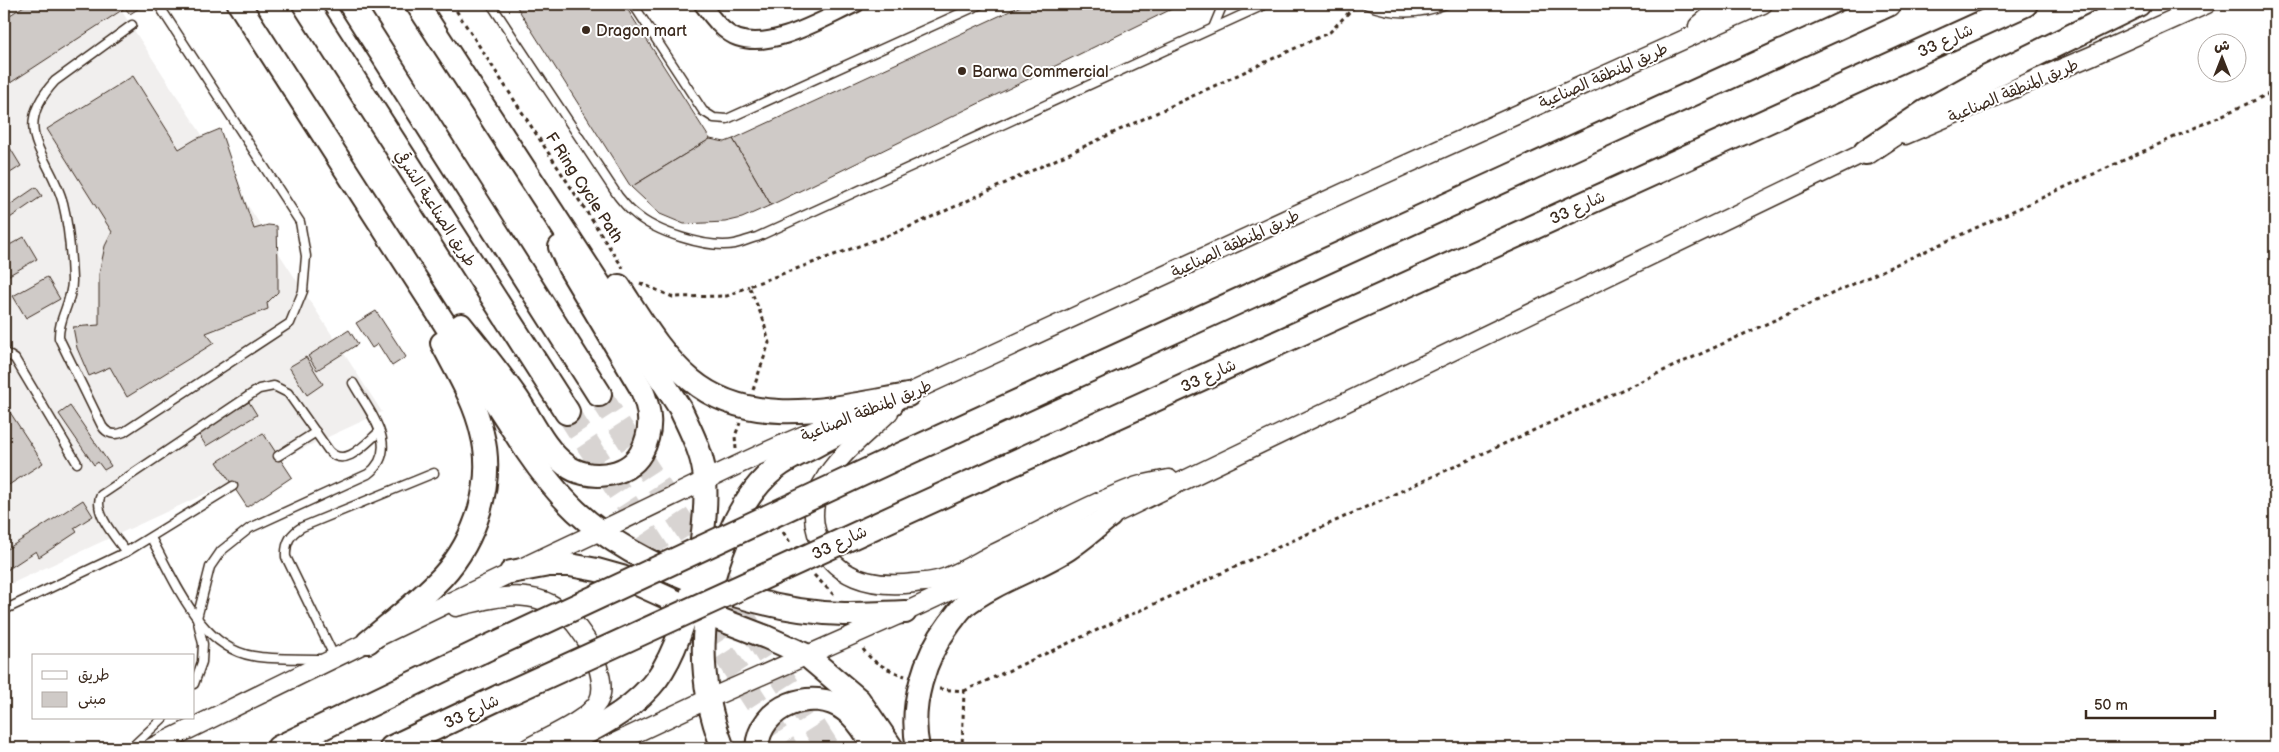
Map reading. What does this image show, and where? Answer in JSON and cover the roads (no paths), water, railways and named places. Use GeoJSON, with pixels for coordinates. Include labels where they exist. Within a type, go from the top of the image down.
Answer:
{"type":"FeatureCollection","features":[{"type":"Feature","properties":{"kind":"highway","name":"طريق الصناعية الشرقي"},"geometry":{"type":"LineString","coordinates":[[305,4],[566,412]]}},
{"type":"Feature","properties":{"kind":"highway"},"geometry":{"type":"LineString","coordinates":[[352,4],[599,394]]}},
{"type":"Feature","properties":{"kind":"highway"},"geometry":{"type":"LineString","coordinates":[[279,748],[481,651],[893,459],[1888,4]]}},
{"type":"Feature","properties":{"kind":"highway","name":"شارع 33"},"geometry":{"type":"LineString","coordinates":[[392,748],[500,696],[2025,4]]}},
{"type":"Feature","properties":{"kind":"highway"},"geometry":{"type":"LineString","coordinates":[[1866,152],[1926,112],[1986,78],[2138,4]]}},
{"type":"Feature","properties":{"kind":"main road"},"geometry":{"type":"LineString","coordinates":[[239,4],[542,472],[577,512],[628,550],[702,583],[779,606],[843,614],[905,612]]}},
{"type":"Feature","properties":{"kind":"main road"},"geometry":{"type":"LineString","coordinates":[[417,4],[680,408],[702,460],[705,480],[702,583],[696,610],[672,656],[652,686],[629,707],[601,726],[556,748]]}},
{"type":"Feature","properties":{"kind":"main road"},"geometry":{"type":"LineString","coordinates":[[396,245],[493,364],[543,438],[566,466],[582,473],[594,475],[621,470],[639,457],[646,443],[650,430],[648,404],[642,388],[569,267],[526,172]]}},
{"type":"Feature","properties":{"kind":"main road"},"geometry":{"type":"LineString","coordinates":[[526,172],[596,253],[658,344],[692,381],[717,396],[746,407],[798,412],[908,395]]}},
{"type":"Feature","properties":{"kind":"main road"},"geometry":{"type":"LineString","coordinates":[[368,642],[443,576],[467,540],[477,519],[486,478],[483,434],[477,413],[396,245]]}},
{"type":"Feature","properties":{"kind":"main road"},"geometry":{"type":"LineString","coordinates":[[702,583],[741,508],[753,491],[776,469],[798,454],[908,395]]}},
{"type":"Feature","properties":{"kind":"main road"},"geometry":{"type":"LineString","coordinates":[[918,748],[916,705],[921,682],[931,655],[944,630],[963,606],[997,585],[1068,549],[1110,516]]}},
{"type":"Feature","properties":{"kind":"main road"},"geometry":{"type":"LineString","coordinates":[[511,572],[549,565],[570,565],[622,577],[696,610],[766,637],[806,655],[858,700],[892,748]]}},
{"type":"Feature","properties":{"kind":"main road"},"geometry":{"type":"LineString","coordinates":[[696,610],[708,699],[723,748]]}},
{"type":"Feature","properties":{"kind":"main road"},"geometry":{"type":"LineString","coordinates":[[757,748],[762,728],[772,714],[786,704],[805,700],[821,701],[845,710],[864,730],[875,748]]}},
{"type":"Feature","properties":{"kind":"street"},"geometry":{"type":"LineString","coordinates":[[702,4],[724,29],[736,38],[752,40],[772,40],[856,4]]}},
{"type":"Feature","properties":{"kind":"street"},"geometry":{"type":"LineString","coordinates":[[1682,40],[1724,4]]}},
{"type":"Feature","properties":{"kind":"street","name":"طريق المنطقة الصناعية"},"geometry":{"type":"LineString","coordinates":[[705,480],[736,464],[816,429],[908,395],[1763,4]]}},
{"type":"Feature","properties":{"kind":"street","name":"طريق المنطقة الصناعية"},"geometry":{"type":"LineString","coordinates":[[1196,473],[1866,152],[2091,56],[2207,4]]}},
{"type":"Feature","properties":{"kind":"street"},"geometry":{"type":"LineString","coordinates":[[908,395],[831,470],[820,486],[813,503],[814,524],[820,544],[832,562],[849,575],[870,583],[901,584],[940,580],[1134,487],[1196,473]]}},
{"type":"Feature","properties":{"kind":"street"},"geometry":{"type":"LineString","coordinates":[[604,748],[708,699],[905,612],[1110,516],[1196,473]]}},
{"type":"Feature","properties":{"kind":"street"},"geometry":{"type":"LineString","coordinates":[[151,748],[511,572],[705,480]]}},
{"type":"Feature","properties":{"kind":"street"},"geometry":{"type":"LineString","coordinates":[[426,615],[499,597],[524,596],[545,601],[564,610],[593,648],[600,674],[601,691],[598,702],[573,723],[528,748]]}},
{"type":"Feature","properties":{"kind":"lane"},"geometry":{"type":"LineString","coordinates":[[132,25],[56,81],[46,91],[37,110],[34,131],[41,158],[59,192],[66,224],[72,282],[69,303],[60,321],[59,338],[102,426],[107,432],[116,434],[124,432],[290,323],[303,291],[306,256],[300,222],[158,4]]}},
{"type":"Feature","properties":{"kind":"lane"},"geometry":{"type":"LineString","coordinates":[[491,4],[618,196],[634,214],[651,225],[672,234],[716,245],[734,244],[757,237],[1266,4]]}},
{"type":"Feature","properties":{"kind":"lane"},"geometry":{"type":"LineString","coordinates":[[633,4],[704,111],[714,118],[727,119],[981,4]]}},
{"type":"Feature","properties":{"kind":"lane"},"geometry":{"type":"LineString","coordinates":[[1213,28],[1223,4]]}},
{"type":"Feature","properties":{"kind":"lane"},"geometry":{"type":"LineString","coordinates":[[1365,4],[1395,13],[1416,12],[1446,4]]}},
{"type":"Feature","properties":{"kind":"lane"},"geometry":{"type":"LineString","coordinates":[[4,352],[15,360],[77,462]]}},
{"type":"Feature","properties":{"kind":"lane"},"geometry":{"type":"LineString","coordinates":[[195,681],[202,662],[202,644],[197,618],[210,567],[221,551],[250,528],[368,474],[378,466],[383,456],[384,443],[353,383]]}},
{"type":"Feature","properties":{"kind":"lane"},"geometry":{"type":"LineString","coordinates":[[126,552],[100,512],[98,503],[101,495],[259,389],[274,386],[288,393],[332,455],[342,458],[353,454],[380,432]]}},
{"type":"Feature","properties":{"kind":"lane"},"geometry":{"type":"LineString","coordinates":[[278,456],[316,432]]}},
{"type":"Feature","properties":{"kind":"lane"},"geometry":{"type":"LineString","coordinates":[[151,538],[197,618],[218,639],[233,649],[252,656],[332,659],[286,557],[286,544],[290,537],[302,527],[434,473]]}},
{"type":"Feature","properties":{"kind":"lane"},"geometry":{"type":"LineString","coordinates":[[4,610],[126,552],[233,486]]}},
{"type":"Feature","properties":{"kind":"lane"},"geometry":{"type":"LineString","coordinates":[[131,748],[161,720]]}},
{"type":"Feature","properties":{"kind":"tunnel"},"geometry":{"type":"LineString","coordinates":[[599,394],[828,748]]}},
{"type":"Feature","properties":{"kind":"tunnel"},"geometry":{"type":"LineString","coordinates":[[567,412],[786,748]]}},
{"type":"Feature","properties":{"kind":"place","name":"Dragon mart"},"geometry":{"type":"Point","coordinates":[586,30]}},
{"type":"Feature","properties":{"kind":"place","name":"Barwa Commercial"},"geometry":{"type":"Point","coordinates":[962,71]}}]}
